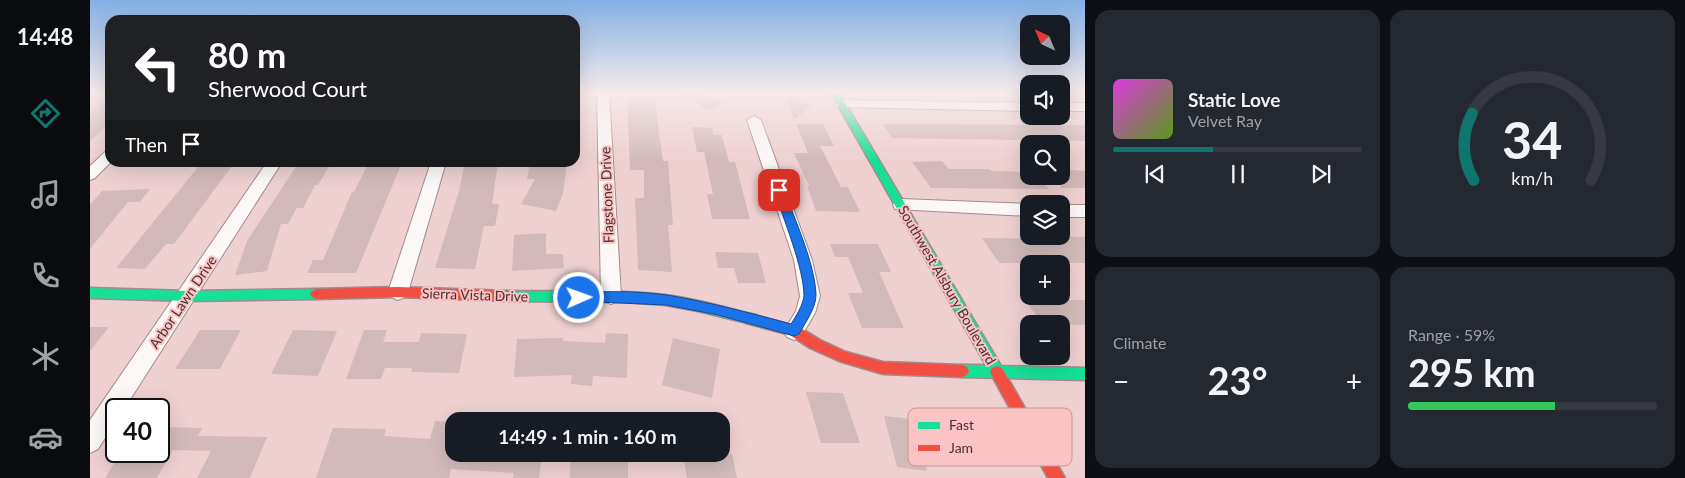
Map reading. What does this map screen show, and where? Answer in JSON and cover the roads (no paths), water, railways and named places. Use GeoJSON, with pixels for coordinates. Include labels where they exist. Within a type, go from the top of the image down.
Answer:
{"type":"FeatureCollection","features":[{"type":"Feature","properties":{"kind":"street","name":"Flagstone Drive"},"geometry":{"type":"LineString","coordinates":[[604,115],[611,296]]}},
{"type":"Feature","properties":{"kind":"street","name":"Southwest Alsbury Boulevard"},"geometry":{"type":"LineString","coordinates":[[849,115],[1018,408]]}},
{"type":"Feature","properties":{"kind":"street"},"geometry":{"type":"LineString","coordinates":[[754,120],[803,260],[810,296],[805,313],[794,330]]}},
{"type":"Feature","properties":{"kind":"street"},"geometry":{"type":"LineString","coordinates":[[90,175],[105,160]]}},
{"type":"Feature","properties":{"kind":"street","name":"Arbor Lawn Drive"},"geometry":{"type":"LineString","coordinates":[[90,441],[188,296],[272,167]]}},
{"type":"Feature","properties":{"kind":"street"},"geometry":{"type":"LineString","coordinates":[[398,292],[437,167]]}},
{"type":"Feature","properties":{"kind":"street"},"geometry":{"type":"LineString","coordinates":[[901,204],[1020,210]]}},
{"type":"Feature","properties":{"kind":"street"},"geometry":{"type":"LineString","coordinates":[[1070,210],[1085,211]]}},
{"type":"Feature","properties":{"kind":"street","name":"Sierra Vista Drive"},"geometry":{"type":"LineString","coordinates":[[90,293],[188,296],[398,292],[563,298],[611,296],[666,300],[718,310],[794,330],[815,344],[844,357],[883,368],[998,373],[1085,374]]}},
{"type":"Feature","properties":{"kind":"street","name":"Southwest Alsbury Boulevard"},"geometry":{"type":"LineString","coordinates":[[1050,466],[1057,478]]}}]}
